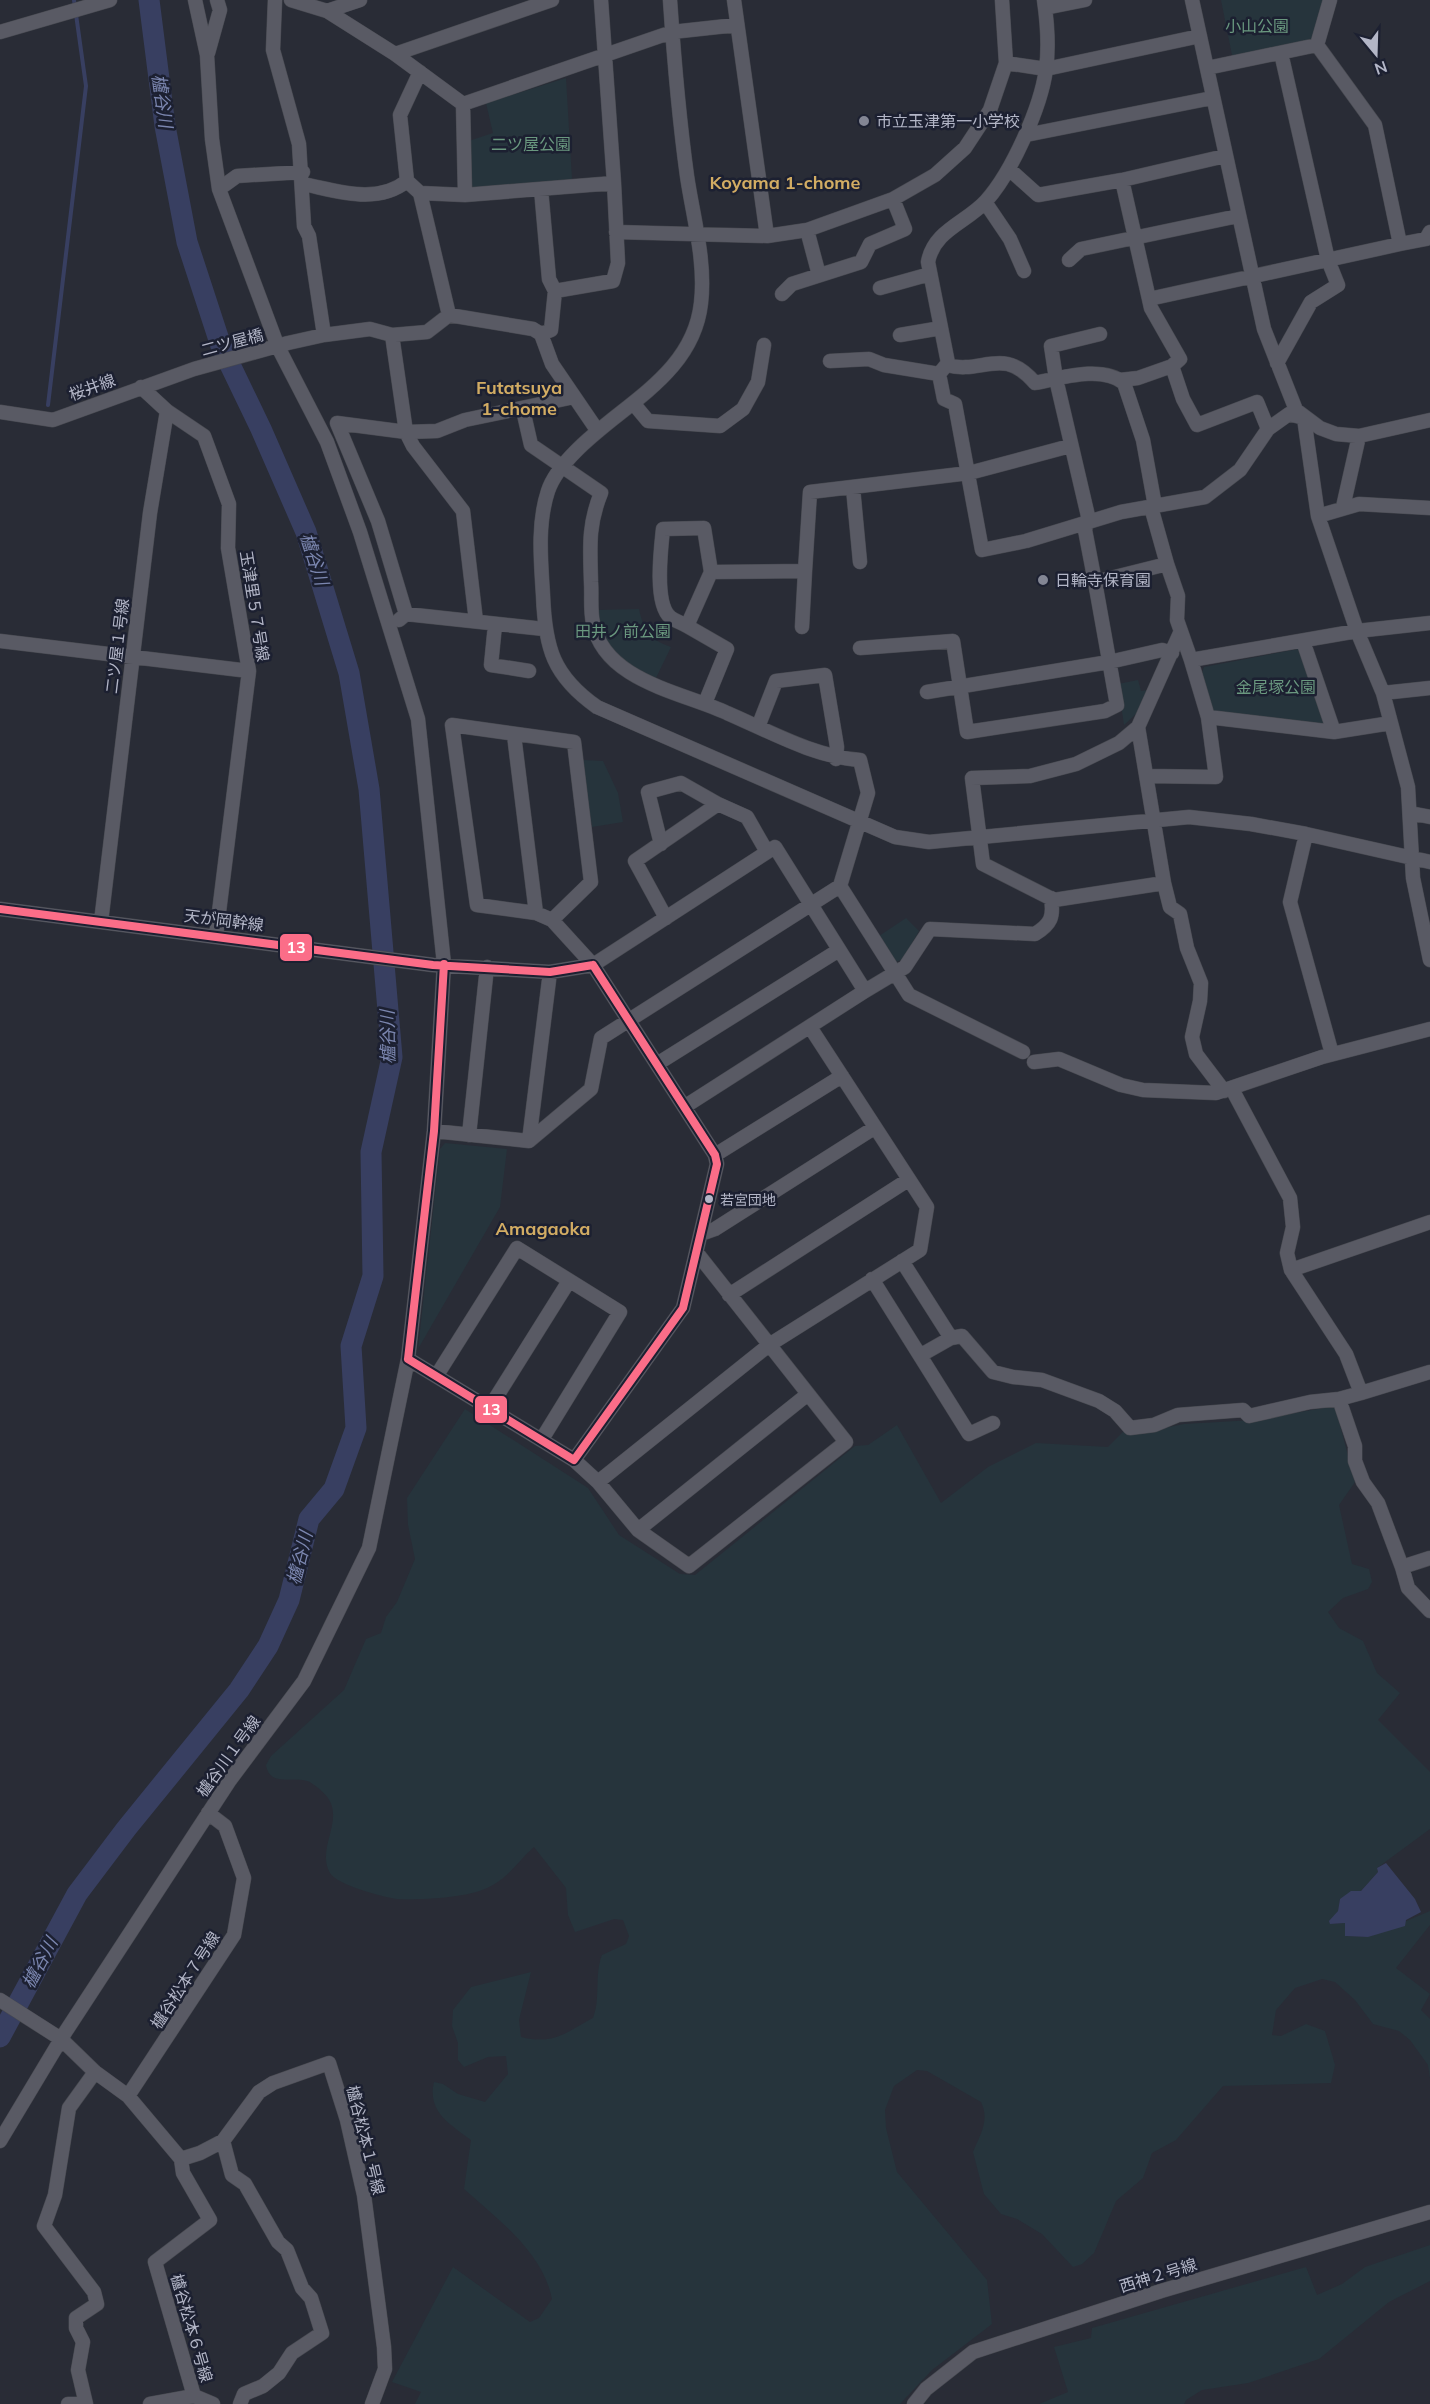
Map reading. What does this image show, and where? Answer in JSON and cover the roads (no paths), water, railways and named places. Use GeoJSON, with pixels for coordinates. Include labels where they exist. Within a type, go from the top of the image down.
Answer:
{"type":"FeatureCollection","features":[{"type":"Feature","properties":{"kind":"street"},"geometry":{"type":"LineString","coordinates":[[0,32],[110,0]]}},
{"type":"Feature","properties":{"kind":"street"},"geometry":{"type":"LineString","coordinates":[[195,0],[207,55]]}},
{"type":"Feature","properties":{"kind":"street"},"geometry":{"type":"LineString","coordinates":[[207,55],[220,10],[218,0]]}},
{"type":"Feature","properties":{"kind":"street"},"geometry":{"type":"LineString","coordinates":[[275,0],[273,50],[299,144],[303,178],[304,226],[309,236],[309,251],[324,334]]}},
{"type":"Feature","properties":{"kind":"street"},"geometry":{"type":"LineString","coordinates":[[291,0],[327,11],[395,54],[463,104]]}},
{"type":"Feature","properties":{"kind":"street"},"geometry":{"type":"LineString","coordinates":[[327,11],[360,0]]}},
{"type":"Feature","properties":{"kind":"street"},"geometry":{"type":"LineString","coordinates":[[395,54],[552,0]]}},
{"type":"Feature","properties":{"kind":"street"},"geometry":{"type":"LineString","coordinates":[[555,291],[613,281],[618,263],[601,0]]}},
{"type":"Feature","properties":{"kind":"street"},"geometry":{"type":"LineString","coordinates":[[670,0],[687,175],[697,235],[701,303],[687,349],[672,368],[633,403],[597,430],[562,465],[548,489],[543,512],[544,629],[552,658],[564,680],[597,708],[895,837],[929,842],[1189,817],[1217,819],[1306,834],[1430,862]]}},
{"type":"Feature","properties":{"kind":"street"},"geometry":{"type":"LineString","coordinates":[[734,0],[767,236]]}},
{"type":"Feature","properties":{"kind":"street"},"geometry":{"type":"LineString","coordinates":[[616,232],[767,236],[807,230],[893,199],[935,175],[965,148],[990,111],[1006,63],[1002,0]]}},
{"type":"Feature","properties":{"kind":"street"},"geometry":{"type":"LineString","coordinates":[[1085,0],[1044,4],[1046,69],[1026,135],[1009,169],[985,202],[931,246],[928,262],[941,328],[944,399],[956,404],[982,550],[1026,542],[1122,512],[1205,497],[1240,470],[1268,429],[1289,414],[1305,417]]}},
{"type":"Feature","properties":{"kind":"street"},"geometry":{"type":"LineString","coordinates":[[1192,0],[1264,329],[1296,410],[1320,428],[1336,434],[1359,436],[1430,420]]}},
{"type":"Feature","properties":{"kind":"street"},"geometry":{"type":"LineString","coordinates":[[1317,45],[1330,0]]}},
{"type":"Feature","properties":{"kind":"street"},"geometry":{"type":"LineString","coordinates":[[463,104],[672,32],[736,25]]}},
{"type":"Feature","properties":{"kind":"street"},"geometry":{"type":"LineString","coordinates":[[1006,63],[1046,69],[1200,36]]}},
{"type":"Feature","properties":{"kind":"street"},"geometry":{"type":"LineString","coordinates":[[1207,68],[1317,45]]}},
{"type":"Feature","properties":{"kind":"street"},"geometry":{"type":"LineString","coordinates":[[1317,45],[1375,125],[1400,244]]}},
{"type":"Feature","properties":{"kind":"street"},"geometry":{"type":"LineString","coordinates":[[1277,363],[1311,302],[1338,285],[1328,260],[1281,53]]}},
{"type":"Feature","properties":{"kind":"street","name":"櫨谷川１号線"},"geometry":{"type":"LineString","coordinates":[[0,2141],[61,2039],[208,1813],[304,1681],[369,1548],[408,1359],[434,1131],[438,964],[418,719],[390,628],[327,442],[274,348],[219,189],[212,139],[207,55]]}},
{"type":"Feature","properties":{"kind":"street"},"geometry":{"type":"LineString","coordinates":[[420,72],[400,115],[407,181],[420,193],[449,315],[533,328],[542,334],[552,364],[597,430]]}},
{"type":"Feature","properties":{"kind":"street"},"geometry":{"type":"LineString","coordinates":[[1026,135],[1212,98]]}},
{"type":"Feature","properties":{"kind":"street"},"geometry":{"type":"LineString","coordinates":[[463,104],[465,195]]}},
{"type":"Feature","properties":{"kind":"street"},"geometry":{"type":"LineString","coordinates":[[1009,169],[1038,195],[1122,180],[1225,156]]}},
{"type":"Feature","properties":{"kind":"street"},"geometry":{"type":"LineString","coordinates":[[219,189],[237,176],[303,178],[361,195],[396,190],[407,181]]}},
{"type":"Feature","properties":{"kind":"street"},"geometry":{"type":"LineString","coordinates":[[1120,380],[1138,378],[1172,366],[1180,359],[1151,308],[1122,180]]}},
{"type":"Feature","properties":{"kind":"street"},"geometry":{"type":"LineString","coordinates":[[420,193],[465,195],[614,183]]}},
{"type":"Feature","properties":{"kind":"street"},"geometry":{"type":"LineString","coordinates":[[541,189],[549,279],[555,291],[551,330],[542,334]]}},
{"type":"Feature","properties":{"kind":"street"},"geometry":{"type":"LineString","coordinates":[[782,294],[792,284],[861,262],[870,244],[905,229],[893,199]]}},
{"type":"Feature","properties":{"kind":"street"},"geometry":{"type":"LineString","coordinates":[[985,202],[1010,239],[1024,271]]}},
{"type":"Feature","properties":{"kind":"street"},"geometry":{"type":"LineString","coordinates":[[1069,260],[1081,249],[1238,216]]}},
{"type":"Feature","properties":{"kind":"street"},"geometry":{"type":"LineString","coordinates":[[807,230],[819,275]]}},
{"type":"Feature","properties":{"kind":"street"},"geometry":{"type":"LineString","coordinates":[[1149,299],[1426,239],[1430,232]]}},
{"type":"Feature","properties":{"kind":"street"},"geometry":{"type":"LineString","coordinates":[[880,288],[930,274]]}},
{"type":"Feature","properties":{"kind":"street","name":"二ツ屋橋"},"geometry":{"type":"LineString","coordinates":[[195,369],[324,334],[370,329],[392,336],[427,332],[449,315]]}},
{"type":"Feature","properties":{"kind":"street"},"geometry":{"type":"LineString","coordinates":[[900,335],[941,328]]}},
{"type":"Feature","properties":{"kind":"street"},"geometry":{"type":"LineString","coordinates":[[860,648],[953,641],[967,732],[1106,711],[1118,705],[1084,524],[1088,516],[1070,446],[1051,346],[1100,334]]}},
{"type":"Feature","properties":{"kind":"street"},"geometry":{"type":"LineString","coordinates":[[392,336],[406,432],[413,446],[463,511],[476,621]]}},
{"type":"Feature","properties":{"kind":"street"},"geometry":{"type":"LineString","coordinates":[[633,403],[648,421],[720,426],[743,409],[759,382],[764,345]]}},
{"type":"Feature","properties":{"kind":"street"},"geometry":{"type":"LineString","coordinates":[[830,361],[869,359],[884,365],[943,369],[988,362],[1023,369],[1035,383],[1104,374],[1124,383],[1143,440],[1153,506],[1167,564],[1178,596],[1177,620],[1180,633],[1191,660],[1208,717],[1216,777],[1147,776]]}},
{"type":"Feature","properties":{"kind":"street"},"geometry":{"type":"LineString","coordinates":[[1172,366],[1183,399],[1197,425],[1257,402],[1268,429]]}},
{"type":"Feature","properties":{"kind":"street","name":"桜井線"},"geometry":{"type":"LineString","coordinates":[[0,412],[53,420],[195,369]]}},
{"type":"Feature","properties":{"kind":"street"},"geometry":{"type":"LineString","coordinates":[[141,387],[167,411]]}},
{"type":"Feature","properties":{"kind":"street"},"geometry":{"type":"LineString","coordinates":[[406,614],[378,521],[337,423],[406,432],[437,431],[465,420],[523,410],[574,397]]}},
{"type":"Feature","properties":{"kind":"street"},"geometry":{"type":"LineString","coordinates":[[434,1131],[529,1141],[591,1089],[601,1038],[840,886],[857,822],[868,793],[860,760],[836,759],[705,703],[656,685],[622,668],[600,642],[593,623],[589,531],[591,516],[601,493],[531,445],[523,410]]}},
{"type":"Feature","properties":{"kind":"street","name":"二ツ屋１号線"},"geometry":{"type":"LineString","coordinates":[[101,922],[150,513],[167,411]]}},
{"type":"Feature","properties":{"kind":"street","name":"玉津里５７号線"},"geometry":{"type":"LineString","coordinates":[[167,411],[204,436],[229,504],[228,548],[249,671],[216,936]]}},
{"type":"Feature","properties":{"kind":"street"},"geometry":{"type":"LineString","coordinates":[[1305,417],[1318,516],[1358,631],[1383,693],[1408,787],[1413,878],[1427,925],[1430,960]]}},
{"type":"Feature","properties":{"kind":"street"},"geometry":{"type":"LineString","coordinates":[[1342,507],[1359,436]]}},
{"type":"Feature","properties":{"kind":"street"},"geometry":{"type":"LineString","coordinates":[[802,627],[810,492],[969,473],[1070,446]]}},
{"type":"Feature","properties":{"kind":"street"},"geometry":{"type":"LineString","coordinates":[[853,488],[860,562]]}},
{"type":"Feature","properties":{"kind":"street"},"geometry":{"type":"LineString","coordinates":[[1318,516],[1342,507],[1359,504],[1430,508]]}},
{"type":"Feature","properties":{"kind":"street"},"geometry":{"type":"LineString","coordinates":[[687,626],[711,572],[704,528],[663,529],[658,566],[665,611],[687,626],[727,649],[705,703]]}},
{"type":"Feature","properties":{"kind":"street"},"geometry":{"type":"LineString","coordinates":[[1095,582],[1167,564]]}},
{"type":"Feature","properties":{"kind":"street"},"geometry":{"type":"LineString","coordinates":[[711,572],[805,571]]}},
{"type":"Feature","properties":{"kind":"street"},"geometry":{"type":"LineString","coordinates":[[390,628],[406,614],[544,629]]}},
{"type":"Feature","properties":{"kind":"street"},"geometry":{"type":"LineString","coordinates":[[1191,660],[1358,631],[1430,623]]}},
{"type":"Feature","properties":{"kind":"street"},"geometry":{"type":"LineString","coordinates":[[495,625],[491,665],[529,671]]}},
{"type":"Feature","properties":{"kind":"street"},"geometry":{"type":"LineString","coordinates":[[1164,883],[1051,898],[983,864],[972,778],[1030,776],[1076,764],[1119,743],[1138,727],[1180,633]]}},
{"type":"Feature","properties":{"kind":"street"},"geometry":{"type":"LineString","coordinates":[[0,641],[249,671]]}},
{"type":"Feature","properties":{"kind":"street"},"geometry":{"type":"LineString","coordinates":[[1303,641],[1334,732]]}},
{"type":"Feature","properties":{"kind":"street"},"geometry":{"type":"LineString","coordinates":[[927,692],[1109,662],[1162,650],[1172,653]]}},
{"type":"Feature","properties":{"kind":"street"},"geometry":{"type":"LineString","coordinates":[[758,727],[776,681],[825,675],[837,747],[836,759]]}},
{"type":"Feature","properties":{"kind":"street"},"geometry":{"type":"LineString","coordinates":[[1383,693],[1430,688]]}},
{"type":"Feature","properties":{"kind":"street"},"geometry":{"type":"LineString","coordinates":[[1208,717],[1334,732],[1391,723]]}},
{"type":"Feature","properties":{"kind":"street"},"geometry":{"type":"LineString","coordinates":[[552,920],[591,882],[574,742],[453,725],[477,905],[536,913],[552,920],[593,965],[715,1155],[717,1164],[683,1308],[574,1460]]}},
{"type":"Feature","properties":{"kind":"street"},"geometry":{"type":"LineString","coordinates":[[1138,727],[1164,883],[1170,907],[1180,914],[1186,948],[1201,983],[1200,1001],[1192,1037],[1196,1054],[1228,1090],[1290,1198],[1293,1227],[1287,1253],[1291,1270],[1346,1354],[1361,1394]]}},
{"type":"Feature","properties":{"kind":"street"},"geometry":{"type":"LineString","coordinates":[[514,735],[536,913]]}},
{"type":"Feature","properties":{"kind":"street"},"geometry":{"type":"LineString","coordinates":[[661,843],[648,792],[681,783],[747,817],[810,903],[865,991]]}},
{"type":"Feature","properties":{"kind":"street"},"geometry":{"type":"LineString","coordinates":[[666,918],[635,861],[718,804]]}},
{"type":"Feature","properties":{"kind":"street"},"geometry":{"type":"LineString","coordinates":[[1410,813],[1430,817]]}},
{"type":"Feature","properties":{"kind":"street"},"geometry":{"type":"LineString","coordinates":[[1306,834],[1290,902],[1332,1054]]}},
{"type":"Feature","properties":{"kind":"street"},"geometry":{"type":"LineString","coordinates":[[593,965],[771,850]]}},
{"type":"Feature","properties":{"kind":"street"},"geometry":{"type":"LineString","coordinates":[[840,886],[909,995],[1023,1052]]}},
{"type":"Feature","properties":{"kind":"street"},"geometry":{"type":"LineString","coordinates":[[684,1107],[896,973],[905,966],[930,929],[1035,934],[1047,926],[1053,916],[1051,898]]}},
{"type":"Feature","properties":{"kind":"street","name":"天が岡幹線"},"geometry":{"type":"LineString","coordinates":[[0,909],[438,964],[550,972],[593,965]]}},
{"type":"Feature","properties":{"kind":"street"},"geometry":{"type":"LineString","coordinates":[[657,1064],[839,950]]}},
{"type":"Feature","properties":{"kind":"street"},"geometry":{"type":"LineString","coordinates":[[470,1135],[487,967]]}},
{"type":"Feature","properties":{"kind":"street"},"geometry":{"type":"LineString","coordinates":[[529,1141],[550,972]]}},
{"type":"Feature","properties":{"kind":"street"},"geometry":{"type":"LineString","coordinates":[[597,1482],[769,1345],[920,1250],[927,1207],[810,1026]]}},
{"type":"Feature","properties":{"kind":"street"},"geometry":{"type":"LineString","coordinates":[[1034,1062],[1059,1059],[1121,1085],[1143,1090],[1191,1094],[1228,1090],[1332,1054],[1430,1029]]}},
{"type":"Feature","properties":{"kind":"street"},"geometry":{"type":"LineString","coordinates":[[715,1155],[842,1076]]}},
{"type":"Feature","properties":{"kind":"street"},"geometry":{"type":"LineString","coordinates":[[701,1234],[715,1229],[874,1128]]}},
{"type":"Feature","properties":{"kind":"street"},"geometry":{"type":"LineString","coordinates":[[729,1295],[908,1180]]}},
{"type":"Feature","properties":{"kind":"street"},"geometry":{"type":"LineString","coordinates":[[1291,1270],[1430,1222]]}},
{"type":"Feature","properties":{"kind":"street"},"geometry":{"type":"LineString","coordinates":[[437,1375],[517,1248],[621,1312],[542,1439]]}},
{"type":"Feature","properties":{"kind":"street"},"geometry":{"type":"LineString","coordinates":[[408,1359],[574,1460],[597,1482],[638,1530],[689,1566],[846,1442],[697,1253]]}},
{"type":"Feature","properties":{"kind":"street"},"geometry":{"type":"LineString","coordinates":[[902,1261],[951,1338]]}},
{"type":"Feature","properties":{"kind":"street"},"geometry":{"type":"LineString","coordinates":[[872,1279],[969,1434],[993,1423]]}},
{"type":"Feature","properties":{"kind":"street"},"geometry":{"type":"LineString","coordinates":[[490,1407],[569,1281]]}},
{"type":"Feature","properties":{"kind":"street"},"geometry":{"type":"LineString","coordinates":[[921,1355],[951,1338],[962,1336],[993,1372],[1042,1380],[1099,1401],[1115,1411],[1130,1428],[1154,1425],[1178,1415],[1243,1410],[1249,1416],[1310,1402],[1361,1394],[1430,1372]]}},
{"type":"Feature","properties":{"kind":"street"},"geometry":{"type":"LineString","coordinates":[[638,1530],[808,1394]]}},
{"type":"Feature","properties":{"kind":"street"},"geometry":{"type":"LineString","coordinates":[[1339,1399],[1355,1446],[1355,1461],[1363,1482],[1378,1503],[1408,1588],[1430,1611]]}},
{"type":"Feature","properties":{"kind":"street"},"geometry":{"type":"LineString","coordinates":[[1402,1567],[1430,1558]]}},
{"type":"Feature","properties":{"kind":"street","name":"櫨谷松本７号線"},"geometry":{"type":"LineString","coordinates":[[128,2096],[234,1935],[244,1878],[225,1826],[208,1813]]}},
{"type":"Feature","properties":{"kind":"street"},"geometry":{"type":"LineString","coordinates":[[0,2000],[61,2039],[95,2072],[128,2096],[181,2159]]}},
{"type":"Feature","properties":{"kind":"street","name":"櫨谷松本１号線"},"geometry":{"type":"LineString","coordinates":[[181,2159],[223,2140],[259,2092],[273,2084],[329,2063],[346,2120],[364,2195],[380,2314],[385,2368],[372,2404]]}},
{"type":"Feature","properties":{"kind":"street"},"geometry":{"type":"LineString","coordinates":[[68,2404],[84,2404],[78,2370],[83,2342],[76,2328],[76,2318],[97,2304],[94,2292],[44,2226],[55,2195],[69,2108],[95,2072]]}},
{"type":"Feature","properties":{"kind":"street"},"geometry":{"type":"LineString","coordinates":[[223,2140],[232,2175],[246,2184],[278,2242],[287,2250],[302,2288],[311,2298],[322,2333],[292,2353],[279,2373],[271,2380],[244,2394],[240,2404]]}},
{"type":"Feature","properties":{"kind":"street","name":"櫨谷松本６号線"},"geometry":{"type":"LineString","coordinates":[[181,2159],[183,2173],[210,2220],[156,2262],[194,2396]]}},
{"type":"Feature","properties":{"kind":"street","name":"西神２号線"},"geometry":{"type":"LineString","coordinates":[[914,2404],[926,2389],[974,2352],[1161,2291],[1430,2212]]}},
{"type":"Feature","properties":{"kind":"street"},"geometry":{"type":"LineString","coordinates":[[150,2404],[194,2396],[213,2404]]}},
{"type":"Feature","properties":{"kind":"water"},"geometry":{"type":"Polygon","coordinates":[[[1386,1863],[1415,1899],[1421,1912],[1406,1920],[1405,1926],[1368,1937],[1345,1936],[1345,1923],[1330,1924],[1329,1921],[1338,1911],[1340,1899],[1351,1891],[1361,1891],[1378,1872],[1377,1868],[1386,1863]]]}},
{"type":"Feature","properties":{"kind":"waterway"},"geometry":{"type":"LineString","coordinates":[[48,405],[86,86],[74,0]]}},
{"type":"Feature","properties":{"kind":"waterway","name":"櫨谷川"},"geometry":{"type":"LineString","coordinates":[[0,2037],[77,1894],[126,1829],[239,1690],[268,1646],[289,1600],[309,1519],[334,1489],[356,1428],[351,1346],[373,1276],[371,1152],[392,1057],[369,789],[349,673],[306,532],[261,429],[221,346],[187,242],[165,126],[149,0]]}},
{"type":"Feature","properties":{"kind":"place","name":"市立玉津第一小学校"},"geometry":{"type":"Point","coordinates":[864,121]}},
{"type":"Feature","properties":{"kind":"place","name":"日輪寺保育園"},"geometry":{"type":"Point","coordinates":[1043,580]}},
{"type":"Feature","properties":{"kind":"place","name":"若宮団地"},"geometry":{"type":"Point","coordinates":[709,1199]}},
{"type":"Feature","properties":{"kind":"district","name":"Koyama 1-chome"},"geometry":{"type":"Point","coordinates":[785,183]}},
{"type":"Feature","properties":{"kind":"district","name":"Futatsuya 1-chome"},"geometry":{"type":"Point","coordinates":[519,398]}},
{"type":"Feature","properties":{"kind":"district","name":"Amagaoka"},"geometry":{"type":"Point","coordinates":[543,1229]}},
{"type":"Feature","properties":{"kind":"park label","name":"小山公園"},"geometry":{"type":"Point","coordinates":[1257,26]}},
{"type":"Feature","properties":{"kind":"park label","name":"二ツ屋公園"},"geometry":{"type":"Point","coordinates":[531,144]}},
{"type":"Feature","properties":{"kind":"park label","name":"田井ノ前公園"},"geometry":{"type":"Point","coordinates":[623,631]}},
{"type":"Feature","properties":{"kind":"park label","name":"金尾塚公園"},"geometry":{"type":"Point","coordinates":[1276,687]}}]}
